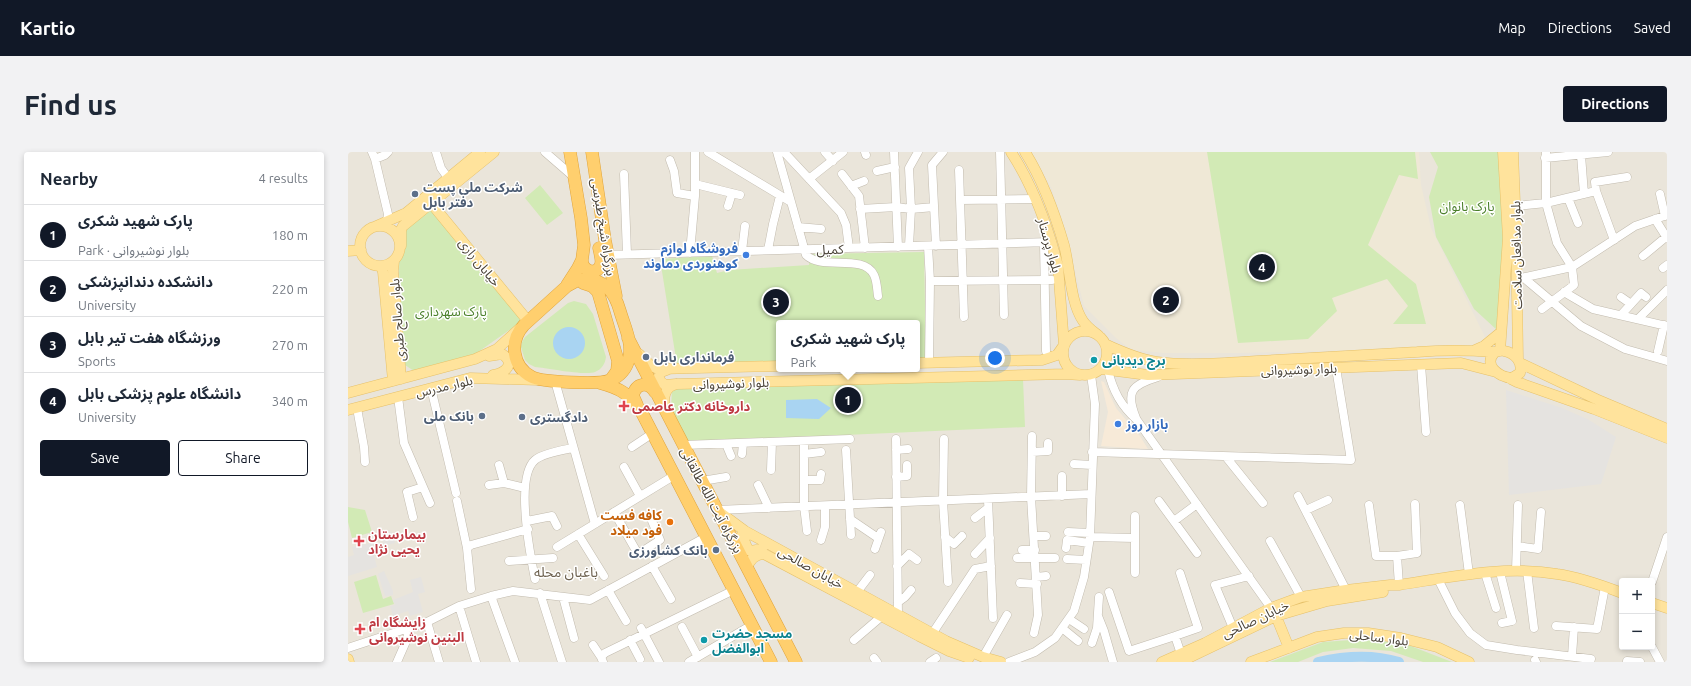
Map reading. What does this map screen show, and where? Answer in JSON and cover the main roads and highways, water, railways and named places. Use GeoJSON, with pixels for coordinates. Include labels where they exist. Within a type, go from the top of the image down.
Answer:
{"type":"FeatureCollection","features":[{"type":"Feature","properties":{"kind":"highway","name":"بزرگراه شیخ طبرسی"},"geometry":{"type":"LineString","coordinates":[[594,153],[601,212],[617,302]]}},
{"type":"Feature","properties":{"kind":"highway","name":"بزرگراه شیخ طبرسی"},"geometry":{"type":"LineString","coordinates":[[567,287],[582,260],[584,235],[571,155]]}},
{"type":"Feature","properties":{"kind":"highway"},"geometry":{"type":"LineString","coordinates":[[582,260],[582,266],[590,271],[596,271],[601,265],[597,234],[601,212]]}},
{"type":"Feature","properties":{"kind":"highway"},"geometry":{"type":"LineString","coordinates":[[582,280],[598,281],[609,288],[617,302],[631,343],[628,363],[619,375],[603,382],[542,380],[532,377],[525,372],[517,360],[515,353],[515,342],[518,333],[526,323],[567,287],[582,280]]}},
{"type":"Feature","properties":{"kind":"highway"},"geometry":{"type":"LineString","coordinates":[[567,287],[580,283],[586,283],[598,292],[618,361],[617,371],[603,382]]}},
{"type":"Feature","properties":{"kind":"highway","name":"بزرگراه آیت الله طالقانی"},"geometry":{"type":"LineString","coordinates":[[631,343],[796,662]]}},
{"type":"Feature","properties":{"kind":"highway","name":"بزرگراه آیت الله طالقانی"},"geometry":{"type":"LineString","coordinates":[[603,382],[630,396],[641,411],[771,662]]}},
{"type":"Feature","properties":{"kind":"highway"},"geometry":{"type":"LineString","coordinates":[[641,411],[634,398],[636,389],[642,384],[652,387],[656,392]]}},
{"type":"Feature","properties":{"kind":"main road"},"geometry":{"type":"LineString","coordinates":[[480,152],[408,211],[368,230],[363,235],[360,242],[360,250],[368,262],[381,266],[394,261],[399,254],[401,246],[401,230],[403,226],[494,152]]}},
{"type":"Feature","properties":{"kind":"main road","name":"بلوار پرستار"},"geometry":{"type":"LineString","coordinates":[[1011,152],[1025,176],[1034,199],[1047,242],[1058,266],[1064,345]]}},
{"type":"Feature","properties":{"kind":"main road","name":"بلوار پرستار"},"geometry":{"type":"LineString","coordinates":[[1025,152],[1037,174],[1061,234],[1068,261],[1076,307],[1086,324],[1099,336]]}},
{"type":"Feature","properties":{"kind":"main road","name":"بلوار مدافعان سلامت"},"geometry":{"type":"LineString","coordinates":[[1497,352],[1503,314],[1508,238],[1503,152]]}},
{"type":"Feature","properties":{"kind":"main road","name":"بلوار مدافعان سلامت"},"geometry":{"type":"LineString","coordinates":[[1513,152],[1520,279],[1517,323],[1519,361]]}},
{"type":"Feature","properties":{"kind":"main road","name":"خیابان رازی"},"geometry":{"type":"LineString","coordinates":[[431,203],[526,323]]}},
{"type":"Feature","properties":{"kind":"main road"},"geometry":{"type":"LineString","coordinates":[[374,226],[385,226],[392,229],[399,238],[401,246]]}},
{"type":"Feature","properties":{"kind":"main road"},"geometry":{"type":"LineString","coordinates":[[348,251],[360,250]]}},
{"type":"Feature","properties":{"kind":"main road","name":"بلوار صالح طبری"},"geometry":{"type":"LineString","coordinates":[[394,261],[393,271],[397,380]]}},
{"type":"Feature","properties":{"kind":"main road","name":"بلوار صالح طبری"},"geometry":{"type":"LineString","coordinates":[[381,266],[397,380]]}},
{"type":"Feature","properties":{"kind":"main road"},"geometry":{"type":"LineString","coordinates":[[1503,314],[1508,327],[1513,328],[1517,323]]}},
{"type":"Feature","properties":{"kind":"main road","name":"بلوار مدرس"},"geometry":{"type":"LineString","coordinates":[[348,393],[475,359],[497,349],[526,323]]}},
{"type":"Feature","properties":{"kind":"main road"},"geometry":{"type":"LineString","coordinates":[[920,363],[1042,360],[1057,355],[1068,339],[1077,332],[1088,331],[1099,336],[1106,344],[1107,356],[1105,370],[1091,375],[1080,375],[1070,370],[1065,364],[1063,353],[1064,345]]}},
{"type":"Feature","properties":{"kind":"main road"},"geometry":{"type":"LineString","coordinates":[[1475,350],[1484,346],[1501,332]]}},
{"type":"Feature","properties":{"kind":"main road","name":"بلوار نوشیروانی"},"geometry":{"type":"LineString","coordinates":[[631,343],[653,367],[658,369],[776,366]]}},
{"type":"Feature","properties":{"kind":"main road","name":"بلوار نوشیروانی"},"geometry":{"type":"LineString","coordinates":[[1106,344],[1137,358],[1157,362],[1176,363],[1236,362],[1461,350],[1497,352]]}},
{"type":"Feature","properties":{"kind":"main road"},"geometry":{"type":"LineString","coordinates":[[1461,350],[1471,357],[1468,361],[1461,363]]}},
{"type":"Feature","properties":{"kind":"main road"},"geometry":{"type":"LineString","coordinates":[[1667,429],[1596,399],[1519,361],[1508,352],[1497,352],[1491,356],[1491,366],[1496,372],[1516,382],[1594,409],[1667,438]]}},
{"type":"Feature","properties":{"kind":"main road"},"geometry":{"type":"LineString","coordinates":[[473,378],[502,373],[506,370],[508,365],[506,358],[499,354],[475,359]]}},
{"type":"Feature","properties":{"kind":"main road"},"geometry":{"type":"LineString","coordinates":[[1134,374],[1132,370],[1132,363],[1137,358]]}},
{"type":"Feature","properties":{"kind":"main road"},"geometry":{"type":"LineString","coordinates":[[1507,377],[1516,376],[1520,373],[1521,368],[1519,361]]}},
{"type":"Feature","properties":{"kind":"main road","name":"بلوار نوشیروانی"},"geometry":{"type":"LineString","coordinates":[[1105,370],[1134,374],[1166,374],[1461,363],[1496,372]]}},
{"type":"Feature","properties":{"kind":"main road"},"geometry":{"type":"LineString","coordinates":[[671,369],[661,372],[659,376],[660,381],[665,385],[677,384]]}},
{"type":"Feature","properties":{"kind":"main road","name":"بلوار نوشیروانی"},"geometry":{"type":"LineString","coordinates":[[665,409],[664,401],[666,393],[671,386],[677,384],[1066,374],[1080,375]]}},
{"type":"Feature","properties":{"kind":"main road","name":"بلوار مدرس"},"geometry":{"type":"LineString","coordinates":[[353,409],[473,378],[542,380]]}},
{"type":"Feature","properties":{"kind":"main road","name":"خیابان صالحی"},"geometry":{"type":"LineString","coordinates":[[717,510],[752,535],[857,592],[902,620]]}},
{"type":"Feature","properties":{"kind":"main road"},"geometry":{"type":"LineString","coordinates":[[752,535],[745,533],[742,535],[748,550],[763,550],[775,560]]}},
{"type":"Feature","properties":{"kind":"main road","name":"خیابان صالحی"},"geometry":{"type":"LineString","coordinates":[[747,568],[752,558],[760,554],[764,554],[882,616],[902,620]]}},
{"type":"Feature","properties":{"kind":"main road","name":"خيابان صالحی"},"geometry":{"type":"LineString","coordinates":[[1162,662],[1180,658],[1274,612],[1301,597],[1346,590],[1390,584],[1399,585],[1469,574],[1527,571],[1558,574],[1619,592]]}},
{"type":"Feature","properties":{"kind":"main road","name":"خيابان صالحی"},"geometry":{"type":"LineString","coordinates":[[1180,658],[1233,628],[1274,612],[1390,590],[1399,585]]}},
{"type":"Feature","properties":{"kind":"main road"},"geometry":{"type":"LineString","coordinates":[[1655,604],[1667,608]]}},
{"type":"Feature","properties":{"kind":"main road"},"geometry":{"type":"LineString","coordinates":[[1274,612],[1289,648]]}},
{"type":"Feature","properties":{"kind":"main road"},"geometry":{"type":"LineString","coordinates":[[902,620],[981,660]]}},
{"type":"Feature","properties":{"kind":"main road"},"geometry":{"type":"LineString","coordinates":[[902,620],[949,651],[981,660],[1001,662]]}},
{"type":"Feature","properties":{"kind":"main road","name":"بلوار ساحلی"},"geometry":{"type":"LineString","coordinates":[[1251,662],[1317,637],[1344,633],[1368,633],[1401,638],[1437,647],[1469,662]]}},
{"type":"Feature","properties":{"kind":"water"},"geometry":{"type":"Polygon","coordinates":[[[566,327],[572,327],[582,334],[585,343],[584,349],[578,356],[572,359],[566,359],[556,352],[553,346],[553,340],[560,330],[566,327]]]}},
{"type":"Feature","properties":{"kind":"water"},"geometry":{"type":"Polygon","coordinates":[[[817,399],[831,408],[819,419],[786,418],[786,400],[817,399]]]}},
{"type":"Feature","properties":{"kind":"waterway"},"geometry":{"type":"LineString","coordinates":[[1318,662],[1338,658],[1358,657],[1389,659],[1399,662]]}},
{"type":"Feature","properties":{"kind":"place","name":"شرکت ملی پست دفتر بابل"},"geometry":{"type":"Point","coordinates":[415,194]}},
{"type":"Feature","properties":{"kind":"place","name":"فروشگاه لوازم کوهنوردی دماوند"},"geometry":{"type":"Point","coordinates":[746,255]}},
{"type":"Feature","properties":{"kind":"place","name":"دانشگاه علوم پزشکی بابل"},"geometry":{"type":"Point","coordinates":[1262,267]}},
{"type":"Feature","properties":{"kind":"place","name":"دانشکده دندانپزشکی"},"geometry":{"type":"Point","coordinates":[1166,300]}},
{"type":"Feature","properties":{"kind":"place","name":"ورزشگاه هفت تیر بابل"},"geometry":{"type":"Point","coordinates":[776,302]}},
{"type":"Feature","properties":{"kind":"place","name":"فرمانداری بابل"},"geometry":{"type":"Point","coordinates":[646,357]}},
{"type":"Feature","properties":{"kind":"place","name":"برج دیدبانی"},"geometry":{"type":"Point","coordinates":[1094,360]}},
{"type":"Feature","properties":{"kind":"place","name":"پارک شهید شکری"},"geometry":{"type":"Point","coordinates":[848,400]}},
{"type":"Feature","properties":{"kind":"place","name":"داروخانه دکتر عاصمی"},"geometry":{"type":"Point","coordinates":[624,406]}},
{"type":"Feature","properties":{"kind":"place","name":"بانک ملی"},"geometry":{"type":"Point","coordinates":[482,416]}},
{"type":"Feature","properties":{"kind":"place","name":"دادگستری"},"geometry":{"type":"Point","coordinates":[522,417]}},
{"type":"Feature","properties":{"kind":"place","name":"بازار روز"},"geometry":{"type":"Point","coordinates":[1118,424]}},
{"type":"Feature","properties":{"kind":"place","name":"کافه فست فود میلاد"},"geometry":{"type":"Point","coordinates":[670,522]}},
{"type":"Feature","properties":{"kind":"place","name":"بیمارستان یحیی نژاد"},"geometry":{"type":"Point","coordinates":[359,541]}},
{"type":"Feature","properties":{"kind":"place","name":"بانک کشاورزی"},"geometry":{"type":"Point","coordinates":[716,550]}},
{"type":"Feature","properties":{"kind":"place","name":"زایشگاه ام البنین نوشیروانی"},"geometry":{"type":"Point","coordinates":[360,629]}},
{"type":"Feature","properties":{"kind":"place","name":"مسجد حضرت ابوالفضل"},"geometry":{"type":"Point","coordinates":[704,640]}},
{"type":"Feature","properties":{"kind":"district","name":"باغبان محله"},"geometry":{"type":"Point","coordinates":[566,572]}},
{"type":"Feature","properties":{"kind":"park label","name":"پارک بانوان"},"geometry":{"type":"Point","coordinates":[1467,206]}},
{"type":"Feature","properties":{"kind":"park label","name":"پارک شهرداری"},"geometry":{"type":"Point","coordinates":[451,311]}}]}
